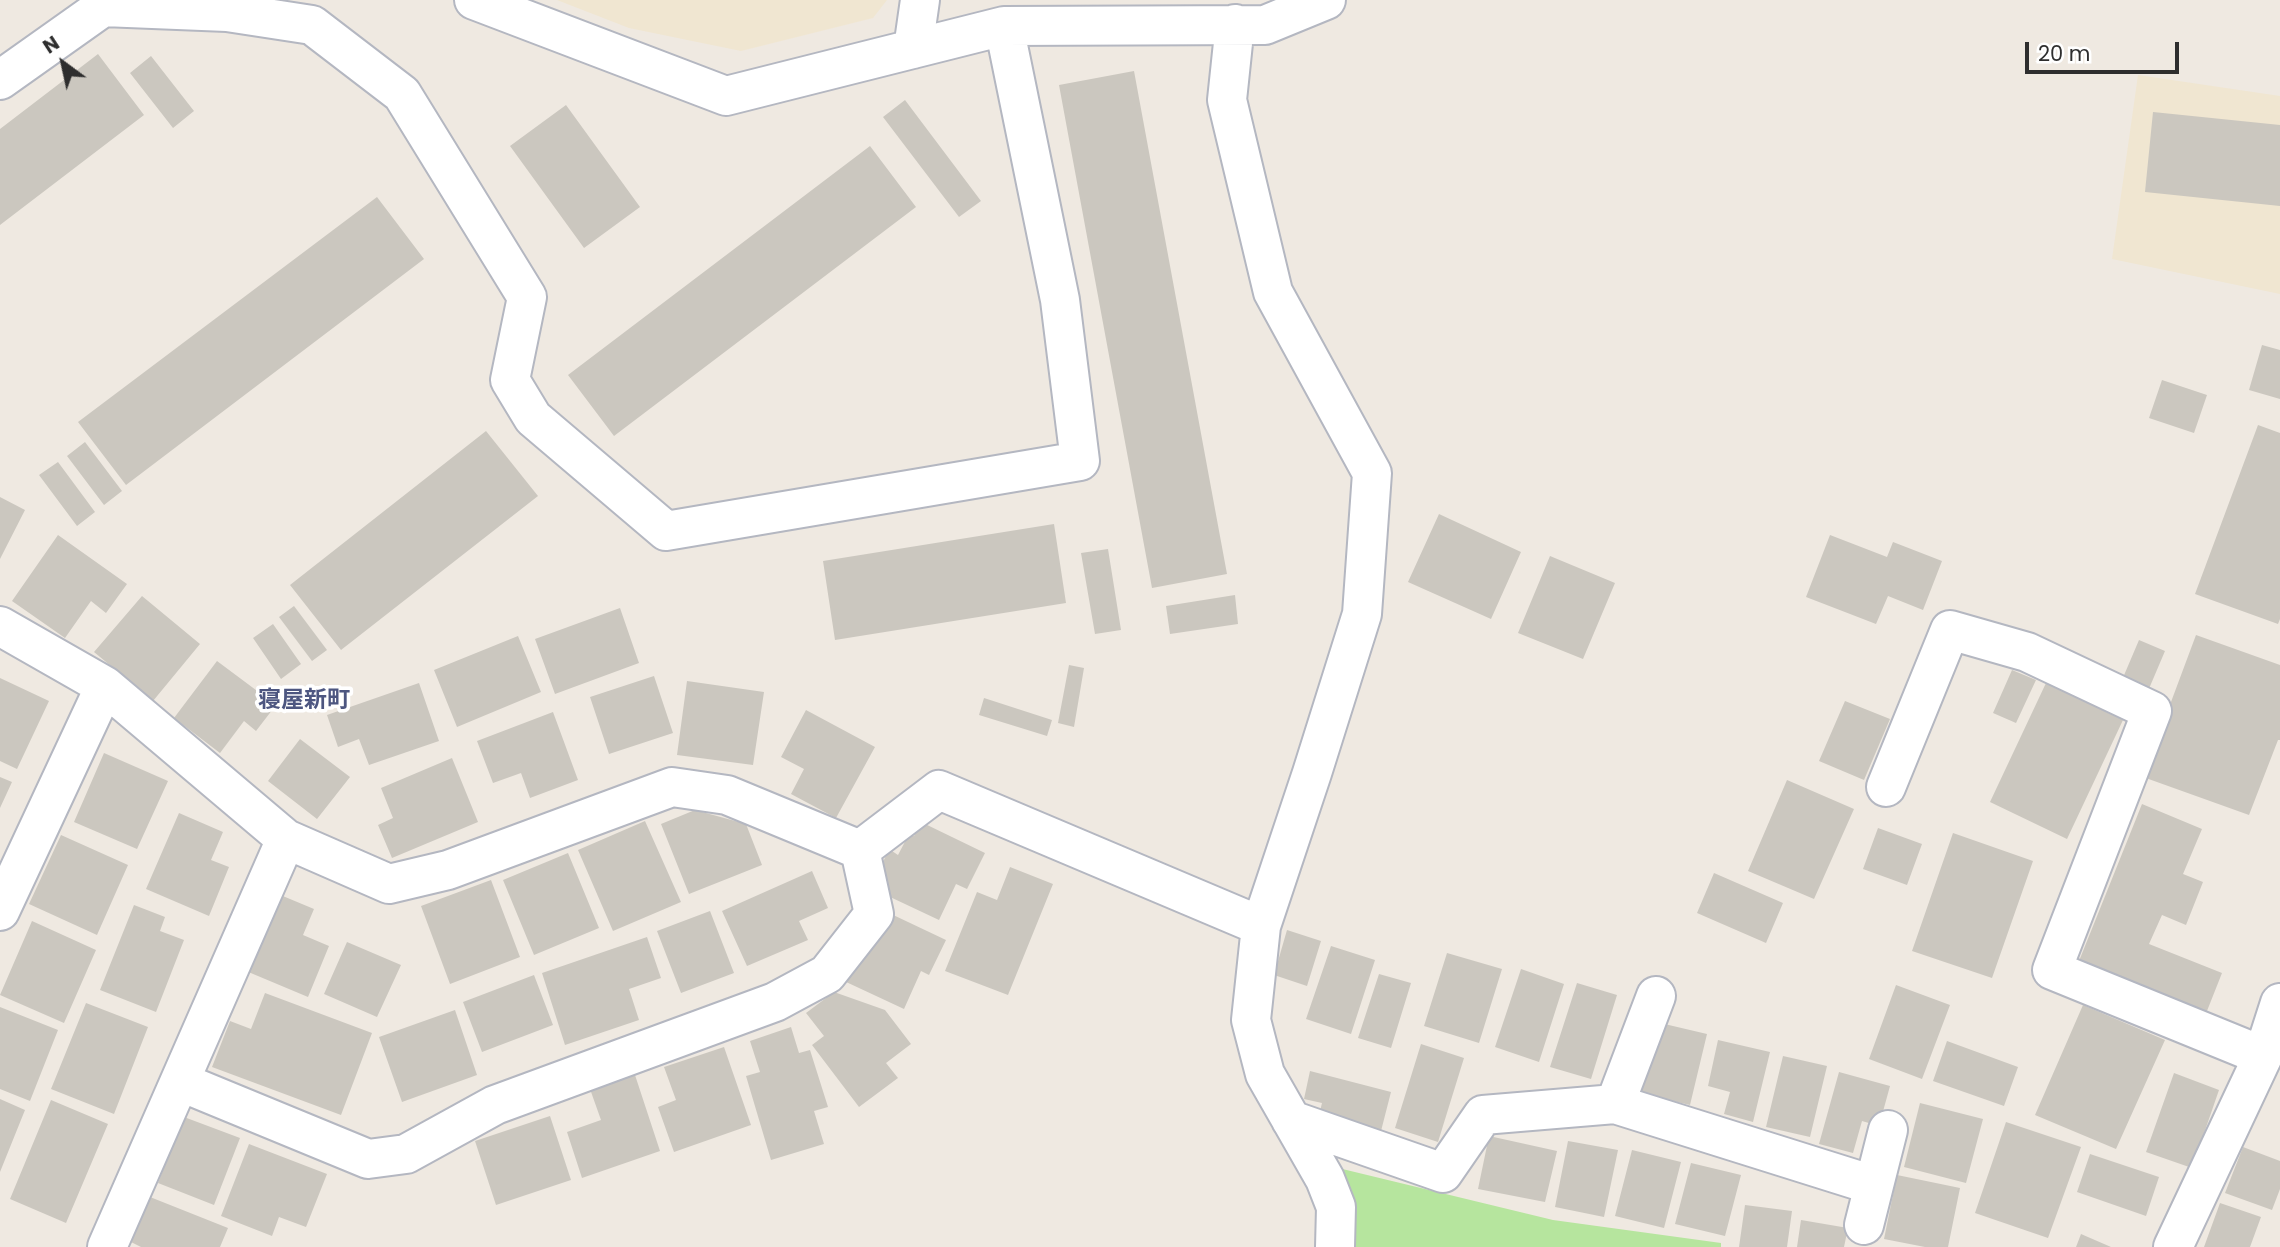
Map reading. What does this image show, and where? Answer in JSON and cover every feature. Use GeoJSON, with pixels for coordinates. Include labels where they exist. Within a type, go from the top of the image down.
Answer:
{"type":"FeatureCollection","features":[{"type":"Feature","properties":{"kind":"street"},"geometry":{"type":"LineString","coordinates":[[474,0],[726,96],[1004,26],[1265,25],[1326,0]]}},
{"type":"Feature","properties":{"kind":"street"},"geometry":{"type":"LineString","coordinates":[[914,49],[920,0]]}},
{"type":"Feature","properties":{"kind":"street"},"geometry":{"type":"LineString","coordinates":[[0,80],[103,8],[227,12],[312,25],[402,94],[527,298],[510,380],[533,418],[666,531],[1080,461],[1060,300],[1004,26]]}},
{"type":"Feature","properties":{"kind":"street"},"geometry":{"type":"LineString","coordinates":[[1235,24],[1227,100],[1273,292],[1372,473],[1362,614],[1261,926],[1251,1020],[1265,1074],[1325,1179],[1336,1207],[1335,1247]]}},
{"type":"Feature","properties":{"kind":"street"},"geometry":{"type":"LineString","coordinates":[[0,625],[105,686],[286,839],[389,884],[448,870],[672,787],[727,795],[860,850]]}},
{"type":"Feature","properties":{"kind":"street"},"geometry":{"type":"LineString","coordinates":[[1886,787],[1950,630],[2027,652],[2152,711],[2052,970],[2263,1056]]}},
{"type":"Feature","properties":{"kind":"street"},"geometry":{"type":"LineString","coordinates":[[0,911],[105,686]]}},
{"type":"Feature","properties":{"kind":"street"},"geometry":{"type":"LineString","coordinates":[[860,850],[939,790],[1261,926]]}},
{"type":"Feature","properties":{"kind":"street"},"geometry":{"type":"LineString","coordinates":[[107,1247],[286,839]]}},
{"type":"Feature","properties":{"kind":"street"},"geometry":{"type":"LineString","coordinates":[[181,1082],[368,1159],[406,1154],[495,1105],[775,1002],[827,974],[874,914],[860,850]]}},
{"type":"Feature","properties":{"kind":"street"},"geometry":{"type":"LineString","coordinates":[[1615,1104],[1656,996]]}},
{"type":"Feature","properties":{"kind":"street"},"geometry":{"type":"LineString","coordinates":[[2173,1247],[2263,1056],[2280,1003]]}},
{"type":"Feature","properties":{"kind":"street"},"geometry":{"type":"LineString","coordinates":[[1291,1120],[1443,1173],[1483,1115],[1615,1104],[1873,1185]]}},
{"type":"Feature","properties":{"kind":"street"},"geometry":{"type":"LineString","coordinates":[[1864,1225],[1888,1130]]}},
{"type":"Feature","properties":{"kind":"shaded area"},"geometry":{"type":"Polygon","coordinates":[[[557,0],[887,0],[873,18],[741,51],[629,28],[557,0]]]}},
{"type":"Feature","properties":{"kind":"shaded area"},"geometry":{"type":"Polygon","coordinates":[[[2138,75],[2280,96],[2280,294],[2112,259],[2138,75]]]}},
{"type":"Feature","properties":{"kind":"green space"},"geometry":{"type":"Polygon","coordinates":[[[1330,1166],[1553,1220],[1721,1243],[1721,1247],[1339,1247],[1330,1166]]]}},
{"type":"Feature","properties":{"kind":"building"},"geometry":{"type":"Polygon","coordinates":[[[98,54],[144,115],[0,225],[0,129],[98,54]]]}},
{"type":"Feature","properties":{"kind":"building"},"geometry":{"type":"Polygon","coordinates":[[[151,56],[194,111],[173,128],[130,73],[151,56]]]}},
{"type":"Feature","properties":{"kind":"building"},"geometry":{"type":"Polygon","coordinates":[[[1134,71],[1227,574],[1152,588],[1059,85],[1134,71]]]}},
{"type":"Feature","properties":{"kind":"building"},"geometry":{"type":"Polygon","coordinates":[[[905,100],[981,201],[959,217],[883,117],[905,100]]]}},
{"type":"Feature","properties":{"kind":"building"},"geometry":{"type":"Polygon","coordinates":[[[566,105],[640,207],[584,248],[510,146],[566,105]]]}},
{"type":"Feature","properties":{"kind":"building"},"geometry":{"type":"Polygon","coordinates":[[[2153,112],[2280,125],[2280,206],[2145,192],[2153,112]]]}},
{"type":"Feature","properties":{"kind":"building"},"geometry":{"type":"Polygon","coordinates":[[[870,146],[916,207],[614,436],[568,375],[870,146]]]}},
{"type":"Feature","properties":{"kind":"building"},"geometry":{"type":"Polygon","coordinates":[[[377,197],[424,259],[126,485],[78,422],[377,197]]]}},
{"type":"Feature","properties":{"kind":"building"},"geometry":{"type":"Polygon","coordinates":[[[2262,345],[2280,350],[2280,399],[2249,390],[2262,345]]]}},
{"type":"Feature","properties":{"kind":"building"},"geometry":{"type":"Polygon","coordinates":[[[2162,380],[2207,395],[2194,433],[2149,418],[2162,380]]]}},
{"type":"Feature","properties":{"kind":"building"},"geometry":{"type":"Polygon","coordinates":[[[2258,425],[2280,433],[2278,624],[2195,594],[2258,425]]]}},
{"type":"Feature","properties":{"kind":"building"},"geometry":{"type":"Polygon","coordinates":[[[486,431],[538,496],[341,650],[290,585],[486,431]]]}},
{"type":"Feature","properties":{"kind":"building"},"geometry":{"type":"Polygon","coordinates":[[[85,442],[122,491],[104,505],[67,456],[85,442]]]}},
{"type":"Feature","properties":{"kind":"building"},"geometry":{"type":"Polygon","coordinates":[[[58,462],[95,512],[77,526],[39,475],[58,462]]]}},
{"type":"Feature","properties":{"kind":"building"},"geometry":{"type":"Polygon","coordinates":[[[0,497],[25,510],[0,559],[0,497]]]}},
{"type":"Feature","properties":{"kind":"building"},"geometry":{"type":"Polygon","coordinates":[[[1439,514],[1521,552],[1491,619],[1408,582],[1439,514]]]}},
{"type":"Feature","properties":{"kind":"building"},"geometry":{"type":"Polygon","coordinates":[[[1054,524],[1066,603],[835,640],[823,561],[1054,524]]]}},
{"type":"Feature","properties":{"kind":"building"},"geometry":{"type":"Polygon","coordinates":[[[58,535],[127,584],[106,613],[91,601],[65,638],[12,601],[58,535]]]}},
{"type":"Feature","properties":{"kind":"building"},"geometry":{"type":"Polygon","coordinates":[[[1830,535],[1887,557],[1893,542],[1942,561],[1923,610],[1888,596],[1876,624],[1806,597],[1830,535]]]}},
{"type":"Feature","properties":{"kind":"building"},"geometry":{"type":"Polygon","coordinates":[[[1108,549],[1121,630],[1095,634],[1081,553],[1108,549]]]}},
{"type":"Feature","properties":{"kind":"building"},"geometry":{"type":"Polygon","coordinates":[[[1550,556],[1615,583],[1583,659],[1518,633],[1550,556]]]}},
{"type":"Feature","properties":{"kind":"building"},"geometry":{"type":"Polygon","coordinates":[[[1235,595],[1238,624],[1170,634],[1166,606],[1235,595]]]}},
{"type":"Feature","properties":{"kind":"building"},"geometry":{"type":"Polygon","coordinates":[[[142,596],[200,644],[153,701],[94,652],[142,596]]]}},
{"type":"Feature","properties":{"kind":"building"},"geometry":{"type":"Polygon","coordinates":[[[294,606],[327,650],[312,661],[279,617],[294,606]]]}},
{"type":"Feature","properties":{"kind":"building"},"geometry":{"type":"Polygon","coordinates":[[[620,608],[639,663],[555,694],[535,639],[620,608]]]}},
{"type":"Feature","properties":{"kind":"building"},"geometry":{"type":"Polygon","coordinates":[[[273,624],[301,664],[281,679],[253,638],[273,624]]]}},
{"type":"Feature","properties":{"kind":"building"},"geometry":{"type":"Polygon","coordinates":[[[2196,635],[2280,665],[2280,740],[2249,815],[2143,777],[2196,635]]]}},
{"type":"Feature","properties":{"kind":"building"},"geometry":{"type":"Polygon","coordinates":[[[518,636],[541,692],[457,727],[434,670],[518,636]]]}},
{"type":"Feature","properties":{"kind":"building"},"geometry":{"type":"Polygon","coordinates":[[[2139,640],[2165,651],[2148,691],[2122,680],[2139,640]]]}},
{"type":"Feature","properties":{"kind":"building"},"geometry":{"type":"Polygon","coordinates":[[[217,661],[276,705],[256,731],[244,721],[220,753],[174,718],[217,661]]]}},
{"type":"Feature","properties":{"kind":"building"},"geometry":{"type":"Polygon","coordinates":[[[1069,665],[1084,668],[1074,727],[1058,723],[1069,665]]]}},
{"type":"Feature","properties":{"kind":"building"},"geometry":{"type":"Polygon","coordinates":[[[2012,670],[2036,680],[2016,723],[1993,713],[2012,670]]]}},
{"type":"Feature","properties":{"kind":"building"},"geometry":{"type":"Polygon","coordinates":[[[654,676],[673,733],[609,754],[590,697],[654,676]]]}},
{"type":"Feature","properties":{"kind":"building"},"geometry":{"type":"Polygon","coordinates":[[[0,678],[49,701],[17,769],[0,761],[0,678]]]}},
{"type":"Feature","properties":{"kind":"building"},"geometry":{"type":"Polygon","coordinates":[[[687,681],[764,692],[753,765],[677,755],[687,681]]]}},
{"type":"Feature","properties":{"kind":"building"},"geometry":{"type":"Polygon","coordinates":[[[419,683],[439,741],[369,765],[359,739],[338,747],[327,715],[419,683]]]}},
{"type":"Feature","properties":{"kind":"building"},"geometry":{"type":"Polygon","coordinates":[[[2046,683],[2123,720],[2067,839],[1990,802],[2046,683]]]}},
{"type":"Feature","properties":{"kind":"building"},"geometry":{"type":"Polygon","coordinates":[[[984,698],[1052,720],[1047,736],[979,715],[984,698]]]}},
{"type":"Feature","properties":{"kind":"building"},"geometry":{"type":"Polygon","coordinates":[[[1845,701],[1890,719],[1864,780],[1819,761],[1845,701]]]}},
{"type":"Feature","properties":{"kind":"building"},"geometry":{"type":"Polygon","coordinates":[[[806,710],[875,747],[836,818],[791,794],[804,769],[781,757],[806,710]]]}},
{"type":"Feature","properties":{"kind":"building"},"geometry":{"type":"Polygon","coordinates":[[[553,712],[578,780],[530,798],[521,773],[493,783],[477,741],[553,712]]]}},
{"type":"Feature","properties":{"kind":"building"},"geometry":{"type":"Polygon","coordinates":[[[300,739],[350,777],[317,819],[268,781],[300,739]]]}},
{"type":"Feature","properties":{"kind":"building"},"geometry":{"type":"Polygon","coordinates":[[[104,753],[168,781],[137,849],[74,822],[104,753]]]}},
{"type":"Feature","properties":{"kind":"building"},"geometry":{"type":"Polygon","coordinates":[[[452,758],[478,822],[392,858],[378,825],[393,818],[381,788],[452,758]]]}},
{"type":"Feature","properties":{"kind":"building"},"geometry":{"type":"Polygon","coordinates":[[[0,777],[12,782],[0,808],[0,777]]]}},
{"type":"Feature","properties":{"kind":"building"},"geometry":{"type":"Polygon","coordinates":[[[1787,780],[1854,809],[1814,899],[1748,871],[1787,780]]]}},
{"type":"Feature","properties":{"kind":"building"},"geometry":{"type":"Polygon","coordinates":[[[2142,804],[2202,829],[2183,874],[2203,882],[2186,925],[2162,915],[2149,944],[2222,973],[2205,1016],[2077,966],[2142,804]]]}},
{"type":"Feature","properties":{"kind":"building"},"geometry":{"type":"Polygon","coordinates":[[[695,810],[746,824],[762,865],[689,894],[661,824],[695,810]]]}},
{"type":"Feature","properties":{"kind":"building"},"geometry":{"type":"Polygon","coordinates":[[[179,813],[223,832],[211,860],[229,867],[209,916],[146,889],[179,813]]]}},
{"type":"Feature","properties":{"kind":"building"},"geometry":{"type":"Polygon","coordinates":[[[645,821],[681,902],[613,931],[578,850],[645,821]]]}},
{"type":"Feature","properties":{"kind":"building"},"geometry":{"type":"Polygon","coordinates":[[[921,822],[985,853],[967,889],[956,884],[939,920],[871,888],[889,849],[898,855],[909,834],[914,836],[921,822]]]}},
{"type":"Feature","properties":{"kind":"building"},"geometry":{"type":"Polygon","coordinates":[[[1878,828],[1922,844],[1907,885],[1863,869],[1878,828]]]}},
{"type":"Feature","properties":{"kind":"building"},"geometry":{"type":"Polygon","coordinates":[[[1953,833],[2033,861],[1992,978],[1912,951],[1953,833]]]}},
{"type":"Feature","properties":{"kind":"building"},"geometry":{"type":"Polygon","coordinates":[[[61,835],[128,865],[97,935],[29,904],[61,835]]]}},
{"type":"Feature","properties":{"kind":"building"},"geometry":{"type":"Polygon","coordinates":[[[568,853],[599,928],[534,955],[503,880],[568,853]]]}},
{"type":"Feature","properties":{"kind":"building"},"geometry":{"type":"Polygon","coordinates":[[[1010,867],[1053,884],[1008,995],[945,971],[977,892],[997,900],[1010,867]]]}},
{"type":"Feature","properties":{"kind":"building"},"geometry":{"type":"Polygon","coordinates":[[[812,871],[828,908],[799,921],[808,940],[747,966],[722,911],[812,871]]]}},
{"type":"Feature","properties":{"kind":"building"},"geometry":{"type":"Polygon","coordinates":[[[1714,873],[1783,903],[1766,943],[1697,913],[1714,873]]]}},
{"type":"Feature","properties":{"kind":"building"},"geometry":{"type":"Polygon","coordinates":[[[491,880],[520,957],[450,984],[421,906],[491,880]]]}},
{"type":"Feature","properties":{"kind":"building"},"geometry":{"type":"Polygon","coordinates":[[[278,894],[314,909],[303,935],[329,946],[308,997],[246,971],[278,894]]]}},
{"type":"Feature","properties":{"kind":"building"},"geometry":{"type":"Polygon","coordinates":[[[134,905],[165,917],[160,931],[184,940],[156,1012],[100,990],[134,905]]]}},
{"type":"Feature","properties":{"kind":"building"},"geometry":{"type":"Polygon","coordinates":[[[710,911],[734,973],[681,993],[657,931],[710,911]]]}},
{"type":"Feature","properties":{"kind":"building"},"geometry":{"type":"Polygon","coordinates":[[[889,913],[946,940],[929,975],[921,971],[904,1009],[844,981],[889,913]]]}},
{"type":"Feature","properties":{"kind":"building"},"geometry":{"type":"Polygon","coordinates":[[[32,921],[96,950],[64,1023],[0,995],[32,921]]]}},
{"type":"Feature","properties":{"kind":"building"},"geometry":{"type":"Polygon","coordinates":[[[1287,930],[1321,941],[1307,986],[1274,975],[1287,930]]]}},
{"type":"Feature","properties":{"kind":"building"},"geometry":{"type":"Polygon","coordinates":[[[647,937],[661,978],[629,989],[639,1020],[565,1045],[542,973],[647,937]]]}},
{"type":"Feature","properties":{"kind":"building"},"geometry":{"type":"Polygon","coordinates":[[[347,942],[401,965],[377,1017],[324,994],[347,942]]]}},
{"type":"Feature","properties":{"kind":"building"},"geometry":{"type":"Polygon","coordinates":[[[1331,946],[1375,960],[1351,1034],[1306,1019],[1331,946]]]}},
{"type":"Feature","properties":{"kind":"building"},"geometry":{"type":"Polygon","coordinates":[[[1447,953],[1502,969],[1479,1043],[1424,1026],[1447,953]]]}},
{"type":"Feature","properties":{"kind":"building"},"geometry":{"type":"Polygon","coordinates":[[[1521,969],[1564,984],[1539,1062],[1495,1047],[1521,969]]]}},
{"type":"Feature","properties":{"kind":"building"},"geometry":{"type":"Polygon","coordinates":[[[1379,974],[1411,983],[1391,1048],[1358,1038],[1379,974]]]}},
{"type":"Feature","properties":{"kind":"building"},"geometry":{"type":"Polygon","coordinates":[[[534,975],[553,1025],[482,1052],[463,1002],[534,975]]]}},
{"type":"Feature","properties":{"kind":"building"},"geometry":{"type":"Polygon","coordinates":[[[1577,983],[1617,995],[1591,1079],[1550,1067],[1577,983]]]}},
{"type":"Feature","properties":{"kind":"building"},"geometry":{"type":"Polygon","coordinates":[[[1896,985],[1950,1005],[1922,1079],[1869,1059],[1896,985]]]}},
{"type":"Feature","properties":{"kind":"building"},"geometry":{"type":"Polygon","coordinates":[[[834,992],[885,1010],[911,1044],[886,1063],[898,1078],[859,1107],[812,1045],[824,1036],[806,1013],[834,992]]]}},
{"type":"Feature","properties":{"kind":"building"},"geometry":{"type":"Polygon","coordinates":[[[265,993],[372,1033],[341,1115],[212,1067],[230,1021],[251,1029],[265,993]]]}},
{"type":"Feature","properties":{"kind":"building"},"geometry":{"type":"Polygon","coordinates":[[[86,1003],[148,1027],[114,1114],[51,1089],[86,1003]]]}},
{"type":"Feature","properties":{"kind":"building"},"geometry":{"type":"Polygon","coordinates":[[[2083,1005],[2165,1040],[2116,1149],[2035,1115],[2083,1005]]]}},
{"type":"Feature","properties":{"kind":"building"},"geometry":{"type":"Polygon","coordinates":[[[0,1007],[58,1030],[30,1101],[0,1089],[0,1007]]]}},
{"type":"Feature","properties":{"kind":"building"},"geometry":{"type":"Polygon","coordinates":[[[455,1010],[477,1075],[402,1102],[379,1037],[455,1010]]]}},
{"type":"Feature","properties":{"kind":"building"},"geometry":{"type":"Polygon","coordinates":[[[1656,1022],[1707,1034],[1690,1105],[1639,1093],[1656,1022]]]}},
{"type":"Feature","properties":{"kind":"building"},"geometry":{"type":"Polygon","coordinates":[[[791,1027],[799,1053],[810,1050],[828,1107],[814,1111],[824,1144],[771,1160],[746,1076],[760,1072],[750,1041],[791,1027]]]}},
{"type":"Feature","properties":{"kind":"building"},"geometry":{"type":"Polygon","coordinates":[[[1718,1040],[1770,1052],[1753,1122],[1724,1114],[1730,1092],[1708,1086],[1718,1040]]]}},
{"type":"Feature","properties":{"kind":"building"},"geometry":{"type":"Polygon","coordinates":[[[1947,1041],[2018,1067],[2004,1106],[1933,1081],[1947,1041]]]}},
{"type":"Feature","properties":{"kind":"building"},"geometry":{"type":"Polygon","coordinates":[[[1421,1044],[1464,1058],[1438,1142],[1395,1128],[1421,1044]]]}},
{"type":"Feature","properties":{"kind":"building"},"geometry":{"type":"Polygon","coordinates":[[[724,1047],[751,1125],[674,1152],[658,1107],[676,1100],[664,1067],[724,1047]]]}},
{"type":"Feature","properties":{"kind":"building"},"geometry":{"type":"Polygon","coordinates":[[[1783,1056],[1827,1066],[1810,1137],[1766,1127],[1783,1056]]]}},
{"type":"Feature","properties":{"kind":"building"},"geometry":{"type":"Polygon","coordinates":[[[1310,1071],[1391,1092],[1381,1131],[1319,1115],[1322,1103],[1304,1099],[1310,1071]]]}},
{"type":"Feature","properties":{"kind":"building"},"geometry":{"type":"Polygon","coordinates":[[[1839,1072],[1890,1086],[1879,1126],[1862,1121],[1853,1153],[1819,1144],[1839,1072]]]}},
{"type":"Feature","properties":{"kind":"building"},"geometry":{"type":"Polygon","coordinates":[[[2174,1073],[2219,1090],[2192,1168],[2146,1152],[2174,1073]]]}},
{"type":"Feature","properties":{"kind":"building"},"geometry":{"type":"Polygon","coordinates":[[[635,1075],[660,1151],[582,1178],[567,1132],[601,1120],[590,1089],[635,1075]]]}},
{"type":"Feature","properties":{"kind":"building"},"geometry":{"type":"Polygon","coordinates":[[[0,1099],[25,1110],[0,1172],[0,1099]]]}},
{"type":"Feature","properties":{"kind":"building"},"geometry":{"type":"Polygon","coordinates":[[[51,1100],[108,1124],[66,1223],[10,1199],[51,1100]]]}},
{"type":"Feature","properties":{"kind":"building"},"geometry":{"type":"Polygon","coordinates":[[[1920,1103],[1983,1119],[1966,1183],[1904,1167],[1920,1103]]]}},
{"type":"Feature","properties":{"kind":"building"},"geometry":{"type":"Polygon","coordinates":[[[550,1116],[571,1180],[496,1205],[475,1141],[550,1116]]]}},
{"type":"Feature","properties":{"kind":"building"},"geometry":{"type":"Polygon","coordinates":[[[184,1117],[240,1138],[214,1205],[158,1183],[184,1117]]]}},
{"type":"Feature","properties":{"kind":"building"},"geometry":{"type":"Polygon","coordinates":[[[2006,1122],[2081,1147],[2048,1238],[1975,1213],[2006,1122]]]}},
{"type":"Feature","properties":{"kind":"building"},"geometry":{"type":"Polygon","coordinates":[[[1489,1136],[1557,1151],[1545,1202],[1478,1189],[1489,1136]]]}},
{"type":"Feature","properties":{"kind":"building"},"geometry":{"type":"Polygon","coordinates":[[[1568,1141],[1618,1150],[1604,1217],[1555,1207],[1568,1141]]]}},
{"type":"Feature","properties":{"kind":"building"},"geometry":{"type":"Polygon","coordinates":[[[249,1144],[327,1174],[306,1227],[279,1217],[272,1236],[221,1216],[249,1144]]]}},
{"type":"Feature","properties":{"kind":"building"},"geometry":{"type":"Polygon","coordinates":[[[2243,1147],[2280,1161],[2280,1189],[2272,1210],[2225,1193],[2243,1147]]]}},
{"type":"Feature","properties":{"kind":"building"},"geometry":{"type":"Polygon","coordinates":[[[1632,1150],[1681,1162],[1664,1228],[1615,1216],[1632,1150]]]}},
{"type":"Feature","properties":{"kind":"building"},"geometry":{"type":"Polygon","coordinates":[[[2090,1154],[2159,1177],[2146,1216],[2077,1192],[2090,1154]]]}},
{"type":"Feature","properties":{"kind":"building"},"geometry":{"type":"Polygon","coordinates":[[[1691,1163],[1741,1175],[1725,1236],[1675,1224],[1691,1163]]]}},
{"type":"Feature","properties":{"kind":"building"},"geometry":{"type":"Polygon","coordinates":[[[1897,1175],[1960,1188],[1948,1247],[1925,1247],[1884,1239],[1897,1175]]]}},
{"type":"Feature","properties":{"kind":"building"},"geometry":{"type":"Polygon","coordinates":[[[150,1197],[228,1228],[220,1247],[141,1247],[131,1242],[150,1197]]]}},
{"type":"Feature","properties":{"kind":"building"},"geometry":{"type":"Polygon","coordinates":[[[2220,1203],[2261,1217],[2250,1247],[2204,1247],[2220,1203]]]}},
{"type":"Feature","properties":{"kind":"building"},"geometry":{"type":"Polygon","coordinates":[[[1745,1205],[1792,1211],[1787,1247],[1739,1247],[1745,1205]]]}},
{"type":"Feature","properties":{"kind":"building"},"geometry":{"type":"Polygon","coordinates":[[[1801,1220],[1848,1228],[1844,1247],[1797,1247],[1801,1220]]]}},
{"type":"Feature","properties":{"kind":"building"},"geometry":{"type":"Polygon","coordinates":[[[2081,1234],[2111,1247],[2076,1247],[2081,1234]]]}},
{"type":"Feature","properties":{"kind":"district","name":"寝屋新町"},"geometry":{"type":"Point","coordinates":[304,701]}}]}
